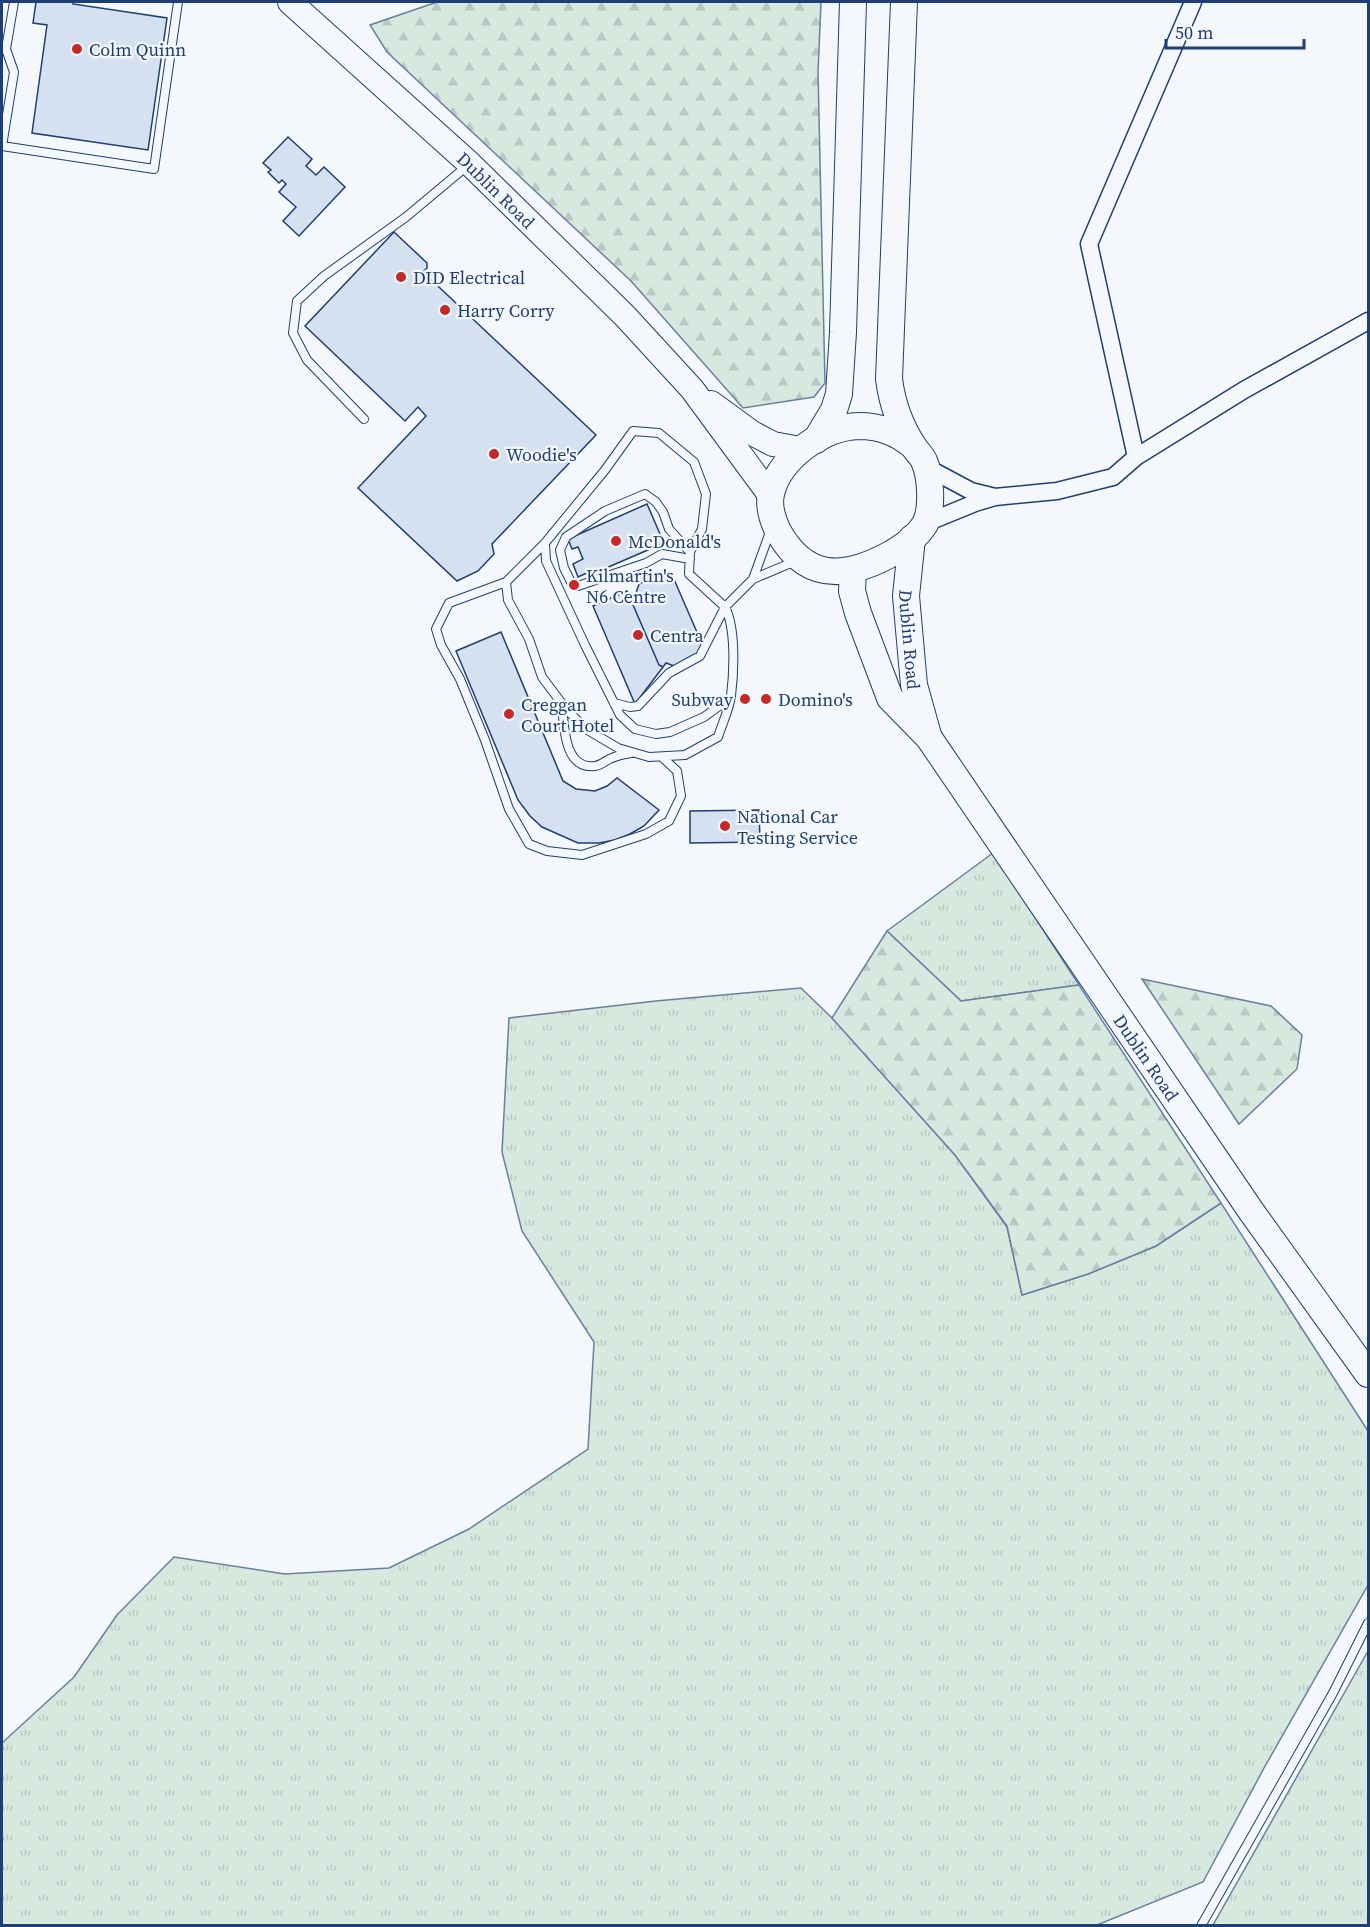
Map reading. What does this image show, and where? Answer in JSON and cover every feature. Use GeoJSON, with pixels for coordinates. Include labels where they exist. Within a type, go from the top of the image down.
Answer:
{"type":"FeatureCollection","features":[{"type":"Feature","properties":{"kind":"main road","name":"Dublin Road"},"geometry":{"type":"LineString","coordinates":[[290,2],[470,164],[625,316],[692,389],[770,495]]}},
{"type":"Feature","properties":{"kind":"main road"},"geometry":{"type":"LineString","coordinates":[[853,2],[839,394],[834,410],[808,444],[777,477],[770,495],[771,515],[787,545],[800,560],[827,572],[853,571],[890,555],[919,530],[930,490],[920,457],[892,400],[889,379],[904,2]]}},
{"type":"Feature","properties":{"kind":"main road","name":"Dublin Road"},"geometry":{"type":"LineString","coordinates":[[692,389],[752,433],[773,444],[808,444]]}},
{"type":"Feature","properties":{"kind":"main road"},"geometry":{"type":"LineString","coordinates":[[808,444],[838,429],[859,426],[895,433],[920,457]]}},
{"type":"Feature","properties":{"kind":"main road","name":"Dublin Road"},"geometry":{"type":"LineString","coordinates":[[919,530],[906,596],[914,685],[929,738]]}},
{"type":"Feature","properties":{"kind":"main road","name":"Dublin Road"},"geometry":{"type":"LineString","coordinates":[[853,571],[852,591],[858,613],[890,698],[929,738],[1251,1211],[1368,1374]]}},
{"type":"Feature","properties":{"kind":"street"},"geometry":{"type":"LineString","coordinates":[[1136,456],[1089,244],[1192,2]]}},
{"type":"Feature","properties":{"kind":"street"},"geometry":{"type":"LineString","coordinates":[[919,530],[995,497],[1057,490],[1113,477],[1136,456],[1244,390],[1368,321]]}},
{"type":"Feature","properties":{"kind":"street"},"geometry":{"type":"LineString","coordinates":[[920,457],[971,491],[995,497]]}},
{"type":"Feature","properties":{"kind":"lane"},"geometry":{"type":"LineString","coordinates":[[14,2],[6,49],[14,72],[5,106],[3,146],[154,169],[178,2]]}},
{"type":"Feature","properties":{"kind":"lane"},"geometry":{"type":"LineString","coordinates":[[364,419],[307,360],[293,333],[297,301],[324,276],[406,217],[470,164]]}},
{"type":"Feature","properties":{"kind":"lane"},"geometry":{"type":"LineString","coordinates":[[506,582],[508,600],[529,639],[542,677],[586,729],[618,748],[649,757],[685,755],[718,737],[730,698],[732,651],[730,617],[725,607],[689,574],[690,555],[702,529],[706,494],[694,462],[659,433],[633,431],[605,470],[544,543],[506,582],[449,603],[436,629],[441,645],[460,679],[485,740],[509,809],[529,844],[547,851],[582,855],[646,834],[669,821],[681,796],[677,771],[662,757]]}},
{"type":"Feature","properties":{"kind":"lane"},"geometry":{"type":"LineString","coordinates":[[645,494],[656,502],[663,512],[669,529],[690,555],[662,554],[578,586],[571,582],[564,568],[561,550],[566,537],[582,526],[605,511],[645,494]]}},
{"type":"Feature","properties":{"kind":"lane"},"geometry":{"type":"LineString","coordinates":[[753,579],[774,521]]}},
{"type":"Feature","properties":{"kind":"lane"},"geometry":{"type":"LineString","coordinates":[[544,543],[546,561],[585,645],[620,715],[634,729],[656,734],[670,732],[704,717],[730,698]]}},
{"type":"Feature","properties":{"kind":"lane"},"geometry":{"type":"LineString","coordinates":[[614,703],[630,707],[638,706],[669,673],[700,656],[725,607],[753,579],[800,560]]}},
{"type":"Feature","properties":{"kind":"lane"},"geometry":{"type":"LineString","coordinates":[[562,703],[568,745],[573,758],[584,766],[598,766],[612,758],[632,752]]}},
{"type":"Feature","properties":{"kind":"lane"},"geometry":{"type":"LineString","coordinates":[[1201,1926],[1333,1693],[1368,1623]]}},
{"type":"Feature","properties":{"kind":"green space"},"geometry":{"type":"Polygon","coordinates":[[[437,2],[821,2],[818,72],[825,383],[814,397],[743,408],[631,281],[387,52],[370,25],[437,2]]]}},
{"type":"Feature","properties":{"kind":"green space"},"geometry":{"type":"Polygon","coordinates":[[[993,853],[1079,985],[961,1001],[887,931],[993,853]]]}},
{"type":"Feature","properties":{"kind":"green space"},"geometry":{"type":"Polygon","coordinates":[[[887,931],[961,1001],[1079,985],[1221,1203],[1156,1246],[1088,1274],[1022,1295],[1007,1226],[955,1155],[832,1018],[887,931]]]}},
{"type":"Feature","properties":{"kind":"green space"},"geometry":{"type":"Polygon","coordinates":[[[1142,979],[1271,1006],[1302,1035],[1297,1069],[1239,1124],[1142,979]]]}},
{"type":"Feature","properties":{"kind":"green space"},"geometry":{"type":"Polygon","coordinates":[[[801,988],[832,1018],[955,1155],[1007,1227],[1022,1295],[1088,1274],[1156,1246],[1221,1203],[1368,1431],[1368,1585],[1264,1768],[1203,1882],[1097,1925],[2,1926],[2,1743],[74,1677],[117,1615],[174,1557],[285,1574],[389,1568],[469,1529],[588,1449],[594,1342],[522,1231],[502,1152],[509,1018],[656,1001],[801,988]]]}},
{"type":"Feature","properties":{"kind":"green space"},"geometry":{"type":"Polygon","coordinates":[[[1368,1651],[1368,1925],[1213,1925],[1368,1651]]]}},
{"type":"Feature","properties":{"kind":"building"},"geometry":{"type":"Polygon","coordinates":[[[36,2],[74,2],[73,4],[167,18],[148,150],[32,133],[47,25],[33,23],[36,2]]]}},
{"type":"Feature","properties":{"kind":"building"},"geometry":{"type":"Polygon","coordinates":[[[288,137],[312,159],[306,166],[316,175],[324,167],[345,187],[299,236],[283,221],[296,207],[279,192],[286,184],[282,180],[279,183],[268,172],[271,170],[263,163],[288,137]]]}},
{"type":"Feature","properties":{"kind":"building"},"geometry":{"type":"Polygon","coordinates":[[[394,232],[427,263],[427,268],[423,272],[596,435],[492,544],[494,554],[478,571],[457,581],[358,488],[426,416],[418,407],[405,421],[305,326],[394,232]]]}},
{"type":"Feature","properties":{"kind":"building","name":"McDonald's"},"geometry":{"type":"Polygon","coordinates":[[[647,504],[664,543],[590,575],[589,572],[578,577],[573,564],[583,559],[578,547],[572,549],[568,539],[647,504]]]}},
{"type":"Feature","properties":{"kind":"building"},"geometry":{"type":"Polygon","coordinates":[[[662,573],[673,577],[703,646],[699,657],[677,667],[666,663],[663,667],[659,665],[630,598],[636,593],[639,584],[662,573]]]}},
{"type":"Feature","properties":{"kind":"building"},"geometry":{"type":"Polygon","coordinates":[[[627,591],[659,665],[663,667],[635,704],[593,606],[627,591]]]}},
{"type":"Feature","properties":{"kind":"building","name":"Creggan Court Hotel"},"geometry":{"type":"Polygon","coordinates":[[[501,632],[563,781],[576,789],[595,791],[607,786],[617,778],[659,810],[644,826],[615,840],[578,843],[542,827],[518,800],[456,651],[501,632]]]}},
{"type":"Feature","properties":{"kind":"building","name":"National Car Testing Service"},"geometry":{"type":"Polygon","coordinates":[[[759,810],[760,842],[690,843],[690,811],[759,810]]]}},
{"type":"Feature","properties":{"kind":"place","name":"Colm Quinn"},"geometry":{"type":"Point","coordinates":[77,49]}},
{"type":"Feature","properties":{"kind":"place","name":"DID Electrical"},"geometry":{"type":"Point","coordinates":[401,277]}},
{"type":"Feature","properties":{"kind":"place","name":"Harry Corry"},"geometry":{"type":"Point","coordinates":[445,310]}},
{"type":"Feature","properties":{"kind":"place","name":"Woodie's"},"geometry":{"type":"Point","coordinates":[494,454]}},
{"type":"Feature","properties":{"kind":"place","name":"McDonald's"},"geometry":{"type":"Point","coordinates":[616,541]}},
{"type":"Feature","properties":{"kind":"place","name":"Kilmartin's N6 Centre"},"geometry":{"type":"Point","coordinates":[574,585]}},
{"type":"Feature","properties":{"kind":"place","name":"Centra"},"geometry":{"type":"Point","coordinates":[638,635]}},
{"type":"Feature","properties":{"kind":"place","name":"Subway"},"geometry":{"type":"Point","coordinates":[745,699]}},
{"type":"Feature","properties":{"kind":"place","name":"Domino's"},"geometry":{"type":"Point","coordinates":[766,699]}},
{"type":"Feature","properties":{"kind":"place","name":"Creggan Court Hotel"},"geometry":{"type":"Point","coordinates":[509,714]}},
{"type":"Feature","properties":{"kind":"place","name":"National Car Testing Service"},"geometry":{"type":"Point","coordinates":[725,826]}}]}
